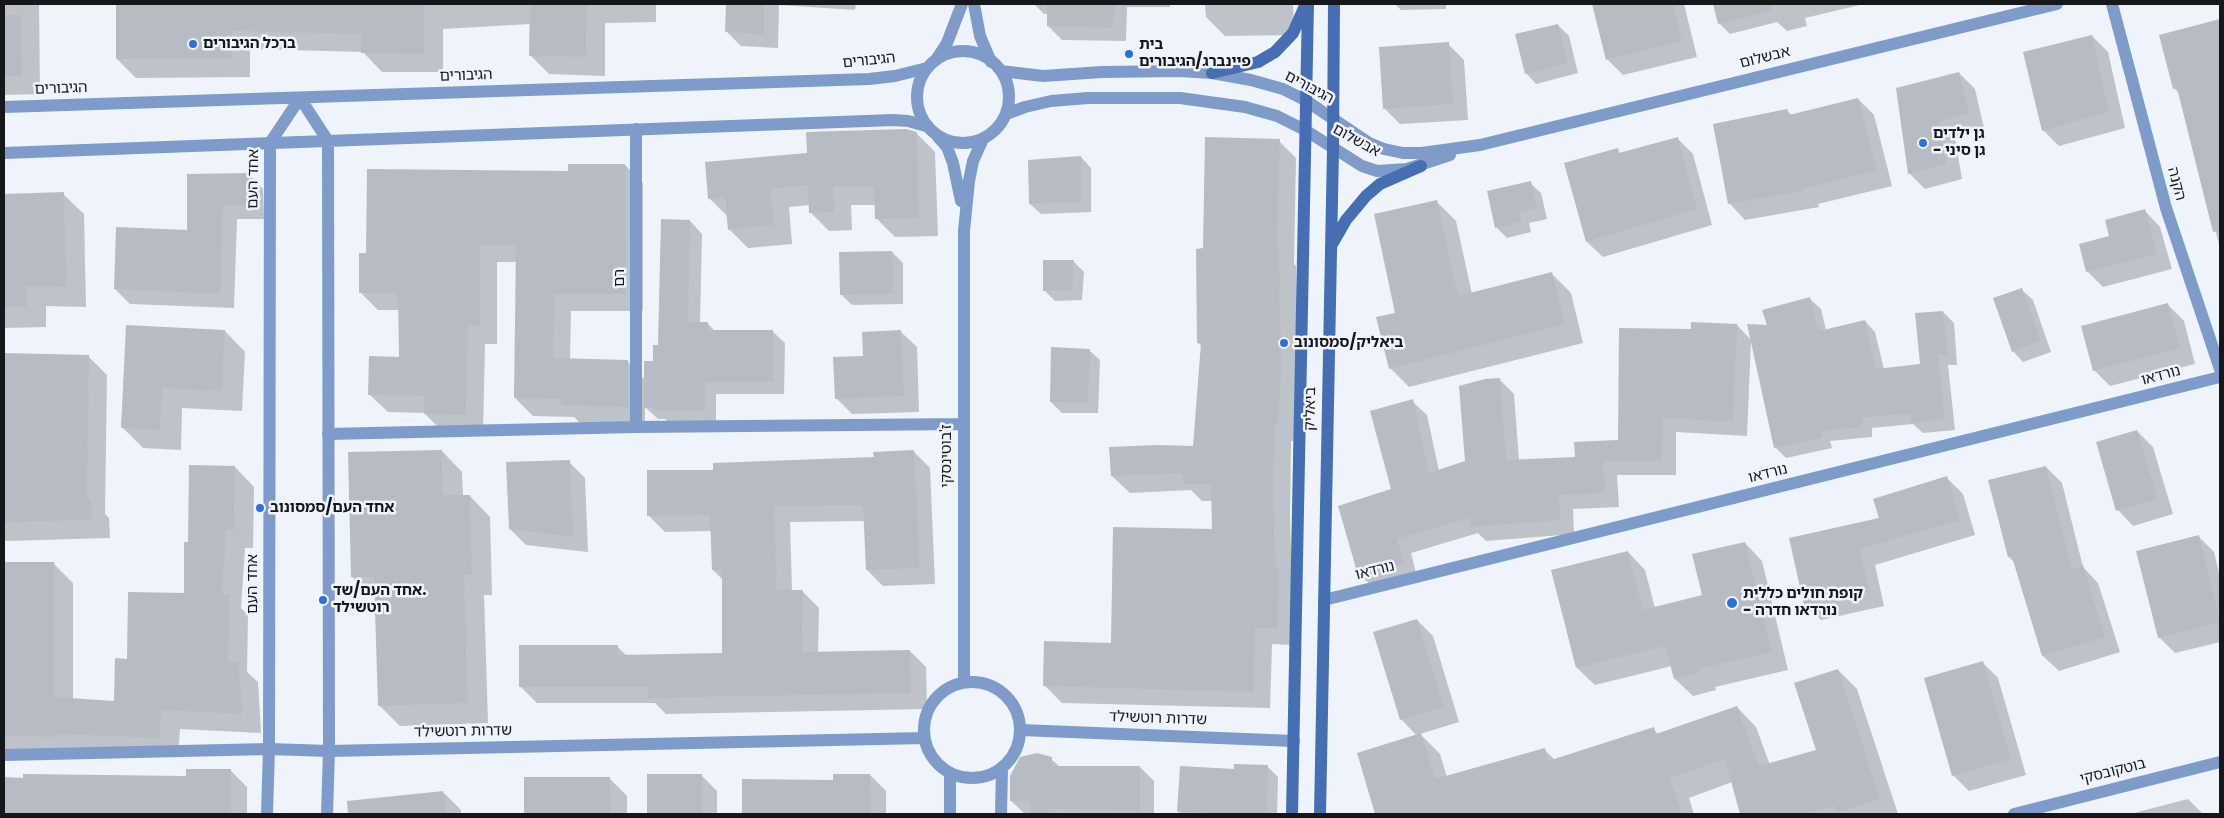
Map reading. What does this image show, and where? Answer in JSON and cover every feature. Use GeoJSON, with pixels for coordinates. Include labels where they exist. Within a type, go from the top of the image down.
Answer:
{"type":"FeatureCollection","features":[{"type":"Feature","properties":{"kind":"main road"},"geometry":{"type":"LineString","coordinates":[[1212,73],[1258,62],[1275,52],[1293,33],[1307,4]]}},
{"type":"Feature","properties":{"kind":"main road","name":"ביאליק"},"geometry":{"type":"LineString","coordinates":[[1292,814],[1307,4]]}},
{"type":"Feature","properties":{"kind":"main road","name":"ביאליק"},"geometry":{"type":"LineString","coordinates":[[1320,814],[1333,149],[1334,4]]}},
{"type":"Feature","properties":{"kind":"main road"},"geometry":{"type":"LineString","coordinates":[[1330,249],[1346,220],[1366,196],[1380,184],[1420,166]]}},
{"type":"Feature","properties":{"kind":"street"},"geometry":{"type":"LineString","coordinates":[[932,64],[952,52],[969,51],[984,56],[1001,70],[1008,92],[1006,114],[996,130],[983,139],[968,144],[953,143],[938,137],[926,126],[920,117],[916,101],[919,82],[947,43],[962,4]]}},
{"type":"Feature","properties":{"kind":"street"},"geometry":{"type":"LineString","coordinates":[[974,4],[980,36],[991,62]]}},
{"type":"Feature","properties":{"kind":"street","name":"אבשלום"},"geometry":{"type":"LineString","coordinates":[[1333,120],[1369,143],[1384,149],[1403,153],[1439,152],[1480,145],[2057,4]]}},
{"type":"Feature","properties":{"kind":"street","name":"הקנה"},"geometry":{"type":"LineString","coordinates":[[2112,4],[2166,208],[2220,369]]}},
{"type":"Feature","properties":{"kind":"street","name":"הגיבורים"},"geometry":{"type":"LineString","coordinates":[[4,107],[868,79],[895,76],[932,64]]}},
{"type":"Feature","properties":{"kind":"street","name":"הגיבורים"},"geometry":{"type":"LineString","coordinates":[[1001,70],[1043,76],[1137,71],[1212,73],[1283,89],[1305,100],[1333,120]]}},
{"type":"Feature","properties":{"kind":"street"},"geometry":{"type":"LineString","coordinates":[[300,98],[328,141],[329,751],[327,814]]}},
{"type":"Feature","properties":{"kind":"street","name":"אחד העם"},"geometry":{"type":"LineString","coordinates":[[266,814],[269,749],[270,143],[300,98]]}},
{"type":"Feature","properties":{"kind":"street"},"geometry":{"type":"LineString","coordinates":[[1006,114],[1051,101],[1088,98],[1180,98],[1245,106],[1276,116],[1304,130]]}},
{"type":"Feature","properties":{"kind":"street"},"geometry":{"type":"LineString","coordinates":[[4,152],[893,120],[908,121],[926,126]]}},
{"type":"Feature","properties":{"kind":"street","name":"רם"},"geometry":{"type":"LineString","coordinates":[[636,129],[636,427]]}},
{"type":"Feature","properties":{"kind":"street","name":"אבשלום"},"geometry":{"type":"LineString","coordinates":[[1304,130],[1362,166],[1377,171],[1391,172],[1420,166],[1480,145]]}},
{"type":"Feature","properties":{"kind":"street","name":"ז'בוטינסקי"},"geometry":{"type":"LineString","coordinates":[[938,137],[947,147],[958,177],[964,231]]}},
{"type":"Feature","properties":{"kind":"street","name":"ז'בוטינסקי"},"geometry":{"type":"LineString","coordinates":[[964,682],[964,231],[973,161],[983,139]]}},
{"type":"Feature","properties":{"kind":"street","name":"נורדאו"},"geometry":{"type":"LineString","coordinates":[[1324,600],[2220,377]]}},
{"type":"Feature","properties":{"kind":"street"},"geometry":{"type":"LineString","coordinates":[[328,434],[636,427],[963,424]]}},
{"type":"Feature","properties":{"kind":"street"},"geometry":{"type":"LineString","coordinates":[[964,682],[988,684],[1009,698],[1018,713],[1021,730],[1013,756],[1002,769],[983,778],[966,779],[950,774],[940,767],[929,754],[924,738],[924,717],[932,702],[948,687],[964,682]]}},
{"type":"Feature","properties":{"kind":"street","name":"שדרות רוטשילד"},"geometry":{"type":"LineString","coordinates":[[1021,730],[1294,741]]}},
{"type":"Feature","properties":{"kind":"street","name":"שדרות רוטשילד"},"geometry":{"type":"LineString","coordinates":[[4,755],[269,749],[329,751],[924,738]]}},
{"type":"Feature","properties":{"kind":"street","name":"בוטקובסקי"},"geometry":{"type":"LineString","coordinates":[[2014,814],[2220,762]]}},
{"type":"Feature","properties":{"kind":"street"},"geometry":{"type":"LineString","coordinates":[[1001,814],[1002,769]]}},
{"type":"Feature","properties":{"kind":"street"},"geometry":{"type":"LineString","coordinates":[[950,774],[950,814]]}},
{"type":"Feature","properties":{"kind":"building"},"geometry":{"type":"Polygon","coordinates":[[[116,4],[424,4],[424,54],[361,53],[361,34],[232,31],[232,59],[116,59],[116,4]]]}},
{"type":"Feature","properties":{"kind":"building"},"geometry":{"type":"Polygon","coordinates":[[[530,4],[587,4],[586,57],[529,56],[530,4]]]}},
{"type":"Feature","properties":{"kind":"building"},"geometry":{"type":"Polygon","coordinates":[[[726,4],[764,4],[764,34],[725,32],[726,4]]]}},
{"type":"Feature","properties":{"kind":"building"},"geometry":{"type":"Polygon","coordinates":[[[1047,4],[1114,4],[1113,28],[1047,26],[1047,4]]]}},
{"type":"Feature","properties":{"kind":"building"},"geometry":{"type":"Polygon","coordinates":[[[1592,4],[1673,4],[1682,41],[1606,60],[1592,4]]]}},
{"type":"Feature","properties":{"kind":"building"},"geometry":{"type":"Polygon","coordinates":[[[1713,4],[1770,4],[1771,11],[1718,24],[1713,4]]]}},
{"type":"Feature","properties":{"kind":"building"},"geometry":{"type":"Polygon","coordinates":[[[4,15],[21,15],[22,76],[4,76],[4,15]]]}},
{"type":"Feature","properties":{"kind":"building"},"geometry":{"type":"Polygon","coordinates":[[[2220,19],[2220,231],[2213,232],[2177,88],[2173,89],[2159,35],[2220,19]]]}},
{"type":"Feature","properties":{"kind":"building"},"geometry":{"type":"Polygon","coordinates":[[[1558,24],[1568,63],[1525,74],[1515,34],[1558,24]]]}},
{"type":"Feature","properties":{"kind":"building"},"geometry":{"type":"Polygon","coordinates":[[[2092,35],[2109,112],[2042,131],[2023,52],[2092,35]]]}},
{"type":"Feature","properties":{"kind":"building"},"geometry":{"type":"Polygon","coordinates":[[[1449,42],[1453,104],[1383,109],[1379,47],[1449,42]]]}},
{"type":"Feature","properties":{"kind":"building","name":"גן ילדים - גן סיני"},"geometry":{"type":"Polygon","coordinates":[[[1959,72],[1969,113],[1939,122],[1946,164],[1908,174],[1896,88],[1959,72]]]}},
{"type":"Feature","properties":{"kind":"building"},"geometry":{"type":"Polygon","coordinates":[[[1858,98],[1877,170],[1803,189],[1803,191],[1728,204],[1713,124],[1787,109],[1789,115],[1858,98]]]}},
{"type":"Feature","properties":{"kind":"building"},"geometry":{"type":"Polygon","coordinates":[[[906,129],[917,132],[919,218],[875,219],[874,186],[833,187],[834,212],[809,213],[808,185],[770,189],[774,225],[728,230],[725,197],[708,199],[705,162],[807,153],[806,132],[906,129]]]}},
{"type":"Feature","properties":{"kind":"building"},"geometry":{"type":"Polygon","coordinates":[[[1205,137],[1280,139],[1277,248],[1279,248],[1281,369],[1278,424],[1274,424],[1273,499],[1276,569],[1279,570],[1278,628],[1255,628],[1254,692],[1043,686],[1044,641],[1111,643],[1113,527],[1212,529],[1211,484],[1183,484],[1183,473],[1111,476],[1109,447],[1193,446],[1201,343],[1197,343],[1196,249],[1203,248],[1205,137]]]}},
{"type":"Feature","properties":{"kind":"building"},"geometry":{"type":"Polygon","coordinates":[[[1678,137],[1697,209],[1586,242],[1564,163],[1618,148],[1619,153],[1678,137]]]}},
{"type":"Feature","properties":{"kind":"building"},"geometry":{"type":"Polygon","coordinates":[[[1081,156],[1081,202],[1029,204],[1028,160],[1081,156]]]}},
{"type":"Feature","properties":{"kind":"building"},"geometry":{"type":"Polygon","coordinates":[[[568,164],[625,164],[626,294],[554,294],[553,358],[628,360],[628,407],[561,405],[561,399],[514,398],[516,245],[480,245],[480,326],[468,326],[466,415],[424,414],[424,396],[368,395],[369,356],[399,357],[398,293],[359,293],[359,253],[366,253],[367,169],[568,171],[568,164]]]}},
{"type":"Feature","properties":{"kind":"building"},"geometry":{"type":"Polygon","coordinates":[[[249,173],[250,205],[223,205],[220,294],[114,289],[116,227],[187,230],[187,174],[249,173]]]}},
{"type":"Feature","properties":{"kind":"building"},"geometry":{"type":"Polygon","coordinates":[[[1531,181],[1537,208],[1519,213],[1521,222],[1495,228],[1487,191],[1531,181]]]}},
{"type":"Feature","properties":{"kind":"building"},"geometry":{"type":"Polygon","coordinates":[[[64,192],[66,287],[26,286],[26,307],[4,307],[4,194],[64,192]]]}},
{"type":"Feature","properties":{"kind":"building"},"geometry":{"type":"Polygon","coordinates":[[[1437,200],[1458,296],[1552,272],[1565,324],[1389,369],[1376,317],[1395,313],[1374,214],[1437,200]]]}},
{"type":"Feature","properties":{"kind":"building"},"geometry":{"type":"Polygon","coordinates":[[[2145,209],[2157,254],[2086,272],[2079,244],[2109,236],[2105,220],[2145,209]]]}},
{"type":"Feature","properties":{"kind":"building"},"geometry":{"type":"Polygon","coordinates":[[[661,219],[690,220],[688,322],[708,322],[708,330],[773,330],[773,382],[705,382],[705,411],[655,411],[655,408],[644,408],[644,361],[653,361],[653,345],[658,345],[661,219]]]}},
{"type":"Feature","properties":{"kind":"building"},"geometry":{"type":"Polygon","coordinates":[[[892,251],[893,294],[840,295],[839,252],[892,251]]]}},
{"type":"Feature","properties":{"kind":"building"},"geometry":{"type":"Polygon","coordinates":[[[1043,260],[1074,260],[1072,290],[1043,291],[1043,260]]]}},
{"type":"Feature","properties":{"kind":"building"},"geometry":{"type":"Polygon","coordinates":[[[2022,288],[2041,341],[2012,352],[1993,298],[2022,288]]]}},
{"type":"Feature","properties":{"kind":"building"},"geometry":{"type":"Polygon","coordinates":[[[1810,297],[1819,331],[1865,320],[1876,369],[1920,364],[1915,313],[1943,311],[1947,354],[1938,355],[1945,419],[1911,423],[1910,413],[1862,418],[1862,427],[1820,431],[1822,438],[1774,448],[1747,324],[1767,325],[1762,310],[1810,297]]]}},
{"type":"Feature","properties":{"kind":"building"},"geometry":{"type":"Polygon","coordinates":[[[2168,303],[2180,348],[2093,371],[2081,326],[2168,303]]]}},
{"type":"Feature","properties":{"kind":"building"},"geometry":{"type":"Polygon","coordinates":[[[1691,322],[1737,324],[1733,422],[1663,418],[1662,461],[1603,461],[1605,493],[1559,495],[1560,520],[1470,527],[1469,518],[1397,539],[1404,563],[1358,575],[1338,506],[1391,489],[1370,411],[1413,399],[1429,473],[1465,461],[1459,386],[1485,379],[1500,378],[1506,460],[1575,457],[1574,442],[1618,440],[1619,328],[1691,329],[1691,322]]]}},
{"type":"Feature","properties":{"kind":"building"},"geometry":{"type":"Polygon","coordinates":[[[126,325],[225,330],[222,391],[162,388],[160,430],[121,428],[126,325]]]}},
{"type":"Feature","properties":{"kind":"building"},"geometry":{"type":"Polygon","coordinates":[[[901,330],[904,396],[835,399],[833,357],[863,356],[862,332],[901,330]]]}},
{"type":"Feature","properties":{"kind":"building"},"geometry":{"type":"Polygon","coordinates":[[[1051,347],[1090,349],[1088,403],[1050,402],[1051,347]]]}},
{"type":"Feature","properties":{"kind":"building"},"geometry":{"type":"Polygon","coordinates":[[[4,353],[89,355],[87,498],[91,498],[92,520],[4,522],[4,353]]]}},
{"type":"Feature","properties":{"kind":"building"},"geometry":{"type":"Polygon","coordinates":[[[2137,430],[2158,499],[2116,511],[2096,442],[2137,430]]]}},
{"type":"Feature","properties":{"kind":"building"},"geometry":{"type":"Polygon","coordinates":[[[442,450],[443,495],[470,495],[472,575],[464,575],[468,703],[378,706],[374,577],[351,577],[348,452],[442,450]]]}},
{"type":"Feature","properties":{"kind":"building"},"geometry":{"type":"Polygon","coordinates":[[[914,450],[920,568],[866,570],[863,505],[774,506],[777,590],[803,590],[802,652],[910,650],[911,693],[648,698],[648,687],[519,687],[519,645],[618,645],[618,655],[722,653],[722,570],[712,570],[710,515],[647,516],[647,470],[713,470],[713,463],[874,457],[873,452],[914,450]]]}},
{"type":"Feature","properties":{"kind":"building"},"geometry":{"type":"Polygon","coordinates":[[[570,460],[573,537],[509,529],[506,462],[570,460]]]}},
{"type":"Feature","properties":{"kind":"building"},"geometry":{"type":"Polygon","coordinates":[[[189,465],[235,466],[234,530],[226,530],[222,594],[229,594],[228,662],[239,662],[242,714],[161,710],[160,738],[54,734],[54,737],[4,736],[4,562],[54,562],[54,697],[114,701],[115,658],[127,659],[128,592],[184,593],[184,542],[188,542],[189,465]]]}},
{"type":"Feature","properties":{"kind":"building"},"geometry":{"type":"Polygon","coordinates":[[[2046,466],[2072,569],[2083,565],[2105,637],[2042,656],[2012,557],[2008,557],[1988,480],[2046,466]]]}},
{"type":"Feature","properties":{"kind":"building"},"geometry":{"type":"Polygon","coordinates":[[[1947,476],[1960,520],[1860,549],[1869,591],[1804,605],[1789,538],[1879,518],[1873,499],[1947,476]]]}},
{"type":"Feature","properties":{"kind":"building"},"geometry":{"type":"Polygon","coordinates":[[[2199,535],[2220,622],[2158,638],[2136,551],[2199,535]]]}},
{"type":"Feature","properties":{"kind":"building"},"geometry":{"type":"Polygon","coordinates":[[[1745,542],[1772,652],[1698,669],[1699,673],[1674,679],[1665,646],[1576,668],[1551,570],[1628,551],[1643,610],[1702,595],[1692,554],[1745,542]]]}},
{"type":"Feature","properties":{"kind":"building"},"geometry":{"type":"Polygon","coordinates":[[[1417,619],[1444,707],[1400,720],[1373,632],[1417,619]]]}},
{"type":"Feature","properties":{"kind":"building"},"geometry":{"type":"Polygon","coordinates":[[[1983,661],[2011,759],[1952,776],[1924,678],[1983,661]]]}},
{"type":"Feature","properties":{"kind":"building"},"geometry":{"type":"Polygon","coordinates":[[[1838,669],[1880,799],[1836,813],[1834,806],[1803,814],[1740,814],[1725,759],[1670,778],[1682,814],[1375,814],[1357,753],[1421,733],[1435,779],[1545,748],[1548,761],[1654,727],[1656,734],[1737,706],[1759,766],[1816,750],[1794,683],[1838,669]]]}},
{"type":"Feature","properties":{"kind":"building"},"geometry":{"type":"Polygon","coordinates":[[[1037,753],[1052,757],[1052,766],[1140,766],[1140,810],[1049,809],[1048,814],[1031,814],[1030,801],[1010,801],[1010,776],[1020,757],[1037,753]]]}},
{"type":"Feature","properties":{"kind":"building"},"geometry":{"type":"Polygon","coordinates":[[[1234,764],[1268,765],[1267,814],[1177,812],[1180,766],[1234,769],[1234,764]]]}},
{"type":"Feature","properties":{"kind":"building"},"geometry":{"type":"Polygon","coordinates":[[[186,769],[231,769],[231,814],[4,814],[4,777],[23,778],[23,774],[186,776],[186,769]]]}},
{"type":"Feature","properties":{"kind":"building"},"geometry":{"type":"Polygon","coordinates":[[[647,774],[702,774],[702,814],[647,814],[647,774]]]}},
{"type":"Feature","properties":{"kind":"building"},"geometry":{"type":"Polygon","coordinates":[[[833,774],[870,774],[871,814],[742,814],[742,779],[833,780],[833,774]]]}},
{"type":"Feature","properties":{"kind":"building"},"geometry":{"type":"Polygon","coordinates":[[[524,777],[610,777],[610,814],[524,814],[524,777]]]}},
{"type":"Feature","properties":{"kind":"building"},"geometry":{"type":"Polygon","coordinates":[[[443,791],[446,814],[348,814],[347,801],[443,791]]]}},
{"type":"Feature","properties":{"kind":"place","name":"ברכל הגיבורים"},"geometry":{"type":"Point","coordinates":[193,44]}},
{"type":"Feature","properties":{"kind":"place","name":"בית פיינברג/הגיבורים"},"geometry":{"type":"Point","coordinates":[1129,54]}},
{"type":"Feature","properties":{"kind":"place","name":"גן ילדים - גן סיני"},"geometry":{"type":"Point","coordinates":[1923,143]}},
{"type":"Feature","properties":{"kind":"place","name":"ביאליק/סמסונוב"},"geometry":{"type":"Point","coordinates":[1284,343]}},
{"type":"Feature","properties":{"kind":"place","name":"אחד העם/סמסונוב"},"geometry":{"type":"Point","coordinates":[260,508]}},
{"type":"Feature","properties":{"kind":"place","name":"אחד העם/שד. רוטשילד"},"geometry":{"type":"Point","coordinates":[323,600]}},
{"type":"Feature","properties":{"kind":"place","name":"קופת חולים כללית - נורדאו חדרה"},"geometry":{"type":"Point","coordinates":[1732,603]}}]}
